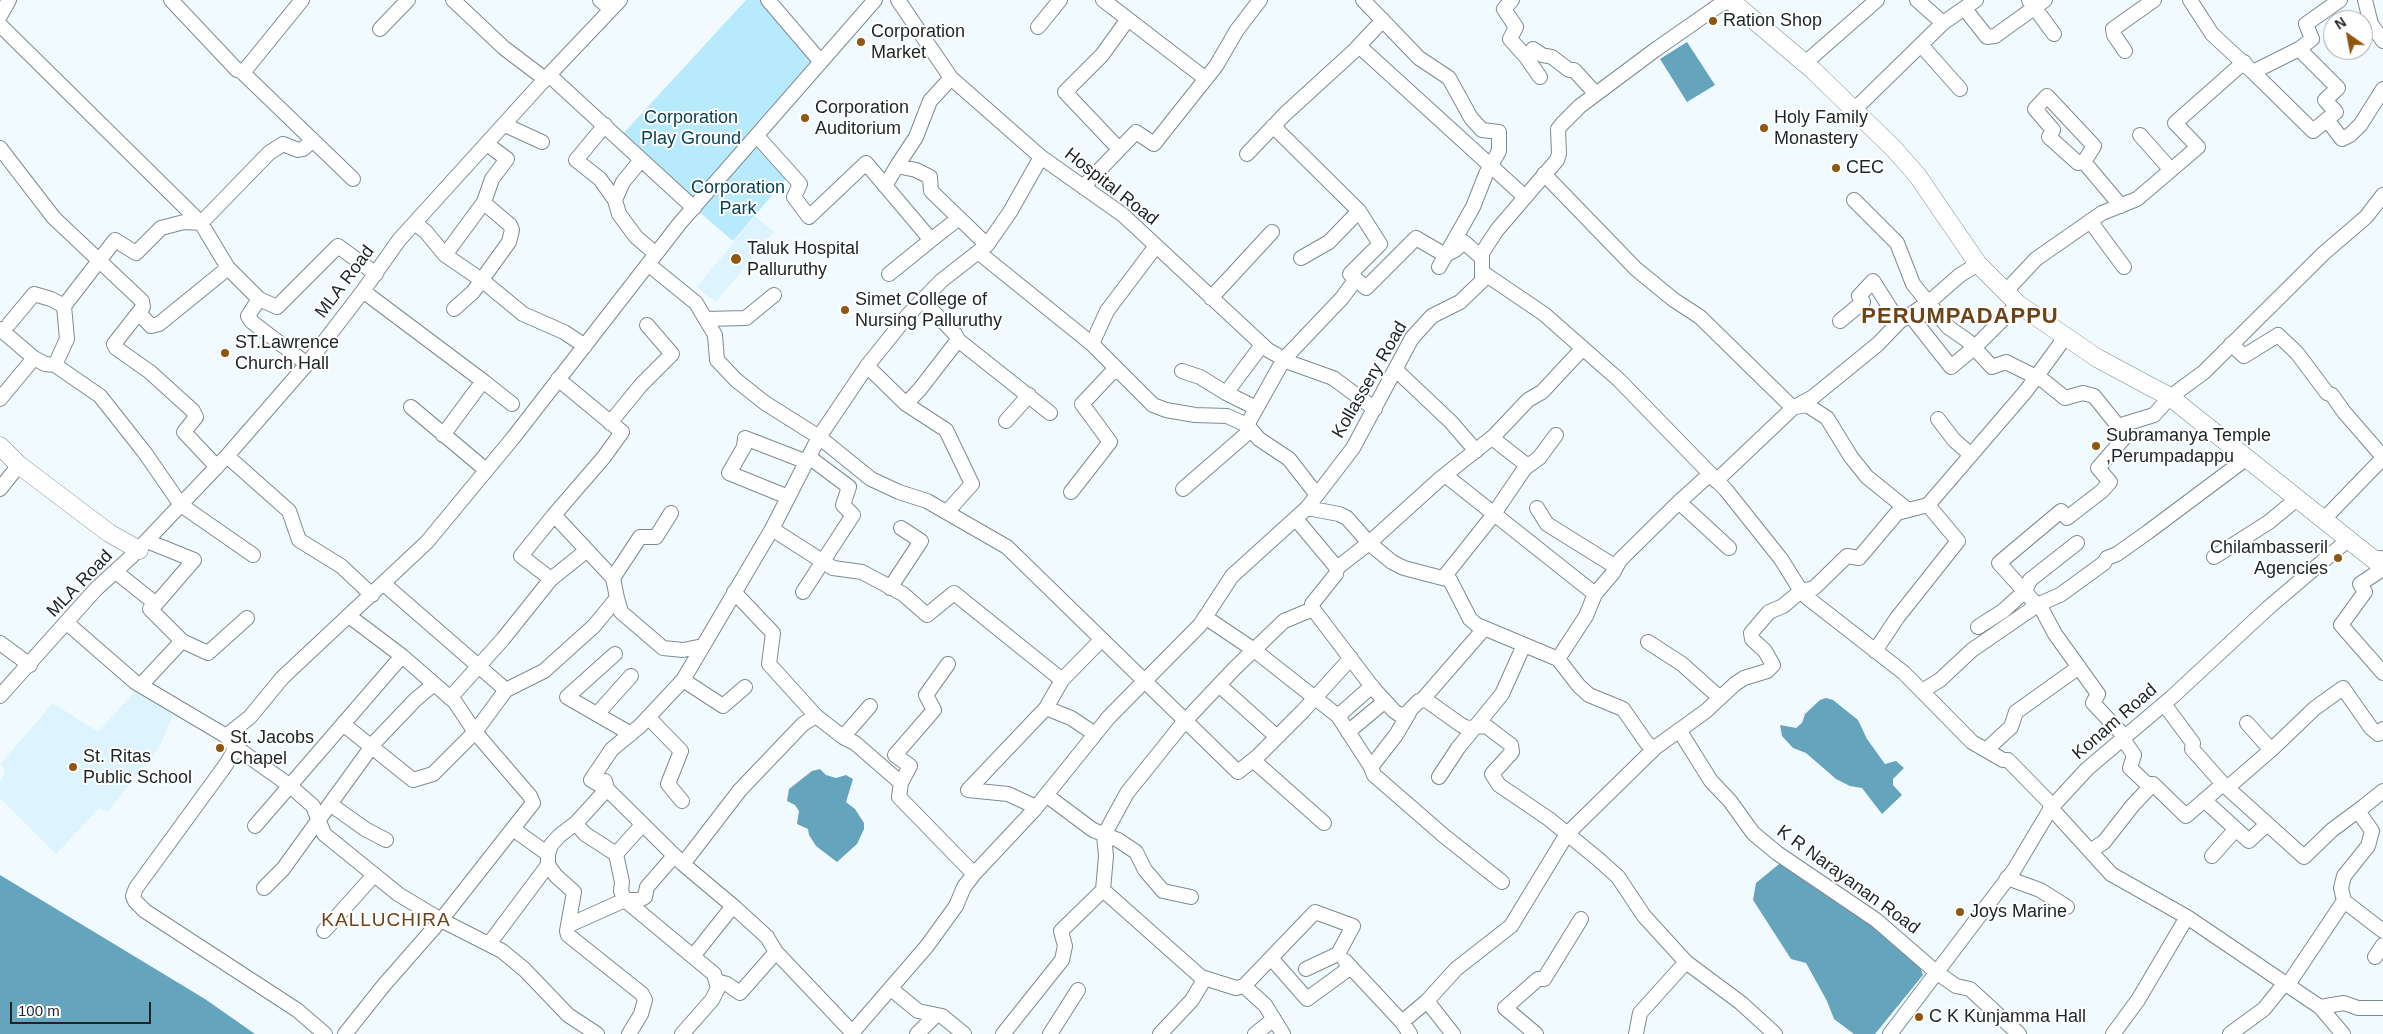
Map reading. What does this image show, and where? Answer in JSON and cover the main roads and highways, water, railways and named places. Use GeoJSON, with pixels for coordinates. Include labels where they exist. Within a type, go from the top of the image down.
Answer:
{"type":"FeatureCollection","features":[{"type":"Feature","properties":{"kind":"main road"},"geometry":{"type":"LineString","coordinates":[[1731,0],[1805,63],[1894,149],[1917,175],[1978,264],[2004,292],[2018,304],[2097,358],[2170,397],[2381,562]]}},
{"type":"Feature","properties":{"kind":"main road"},"geometry":{"type":"LineString","coordinates":[[0,446],[19,465],[109,533],[143,545]]}},
{"type":"Feature","properties":{"kind":"place","name":"Ration Shop"},"geometry":{"type":"Point","coordinates":[1713,21]}},
{"type":"Feature","properties":{"kind":"place","name":"Corporation Market"},"geometry":{"type":"Point","coordinates":[861,42]}},
{"type":"Feature","properties":{"kind":"place","name":"Corporation Auditorium"},"geometry":{"type":"Point","coordinates":[805,118]}},
{"type":"Feature","properties":{"kind":"place","name":"Holy Family Monastery"},"geometry":{"type":"Point","coordinates":[1764,128]}},
{"type":"Feature","properties":{"kind":"place","name":"CEC"},"geometry":{"type":"Point","coordinates":[1836,168]}},
{"type":"Feature","properties":{"kind":"place","name":"Taluk Hospital Palluruthy"},"geometry":{"type":"Point","coordinates":[736,259]}},
{"type":"Feature","properties":{"kind":"place","name":"Simet College of Nursing Palluruthy"},"geometry":{"type":"Point","coordinates":[845,310]}},
{"type":"Feature","properties":{"kind":"place","name":"ST.Lawrence Church Hall"},"geometry":{"type":"Point","coordinates":[225,353]}},
{"type":"Feature","properties":{"kind":"place","name":"Subramanya Temple ,Perumpadappu"},"geometry":{"type":"Point","coordinates":[2096,446]}},
{"type":"Feature","properties":{"kind":"place","name":"Chilambasseril Agencies"},"geometry":{"type":"Point","coordinates":[2338,558]}},
{"type":"Feature","properties":{"kind":"place","name":"St. Jacobs Chapel"},"geometry":{"type":"Point","coordinates":[220,748]}},
{"type":"Feature","properties":{"kind":"place","name":"St. Ritas Public School"},"geometry":{"type":"Point","coordinates":[73,767]}},
{"type":"Feature","properties":{"kind":"place","name":"Joys Marine"},"geometry":{"type":"Point","coordinates":[1960,912]}},
{"type":"Feature","properties":{"kind":"place","name":"C K Kunjamma Hall"},"geometry":{"type":"Point","coordinates":[1919,1017]}},
{"type":"Feature","properties":{"kind":"district","name":"PERUMPADAPPU"},"geometry":{"type":"Point","coordinates":[1960,317]}},
{"type":"Feature","properties":{"kind":"district","name":"KALLUCHIRA"},"geometry":{"type":"Point","coordinates":[386,921]}},
{"type":"Feature","properties":{"kind":"park label","name":"Corporation Play Ground"},"geometry":{"type":"Point","coordinates":[691,128]}},
{"type":"Feature","properties":{"kind":"park label","name":"Corporation Park"},"geometry":{"type":"Point","coordinates":[738,198]}}]}
